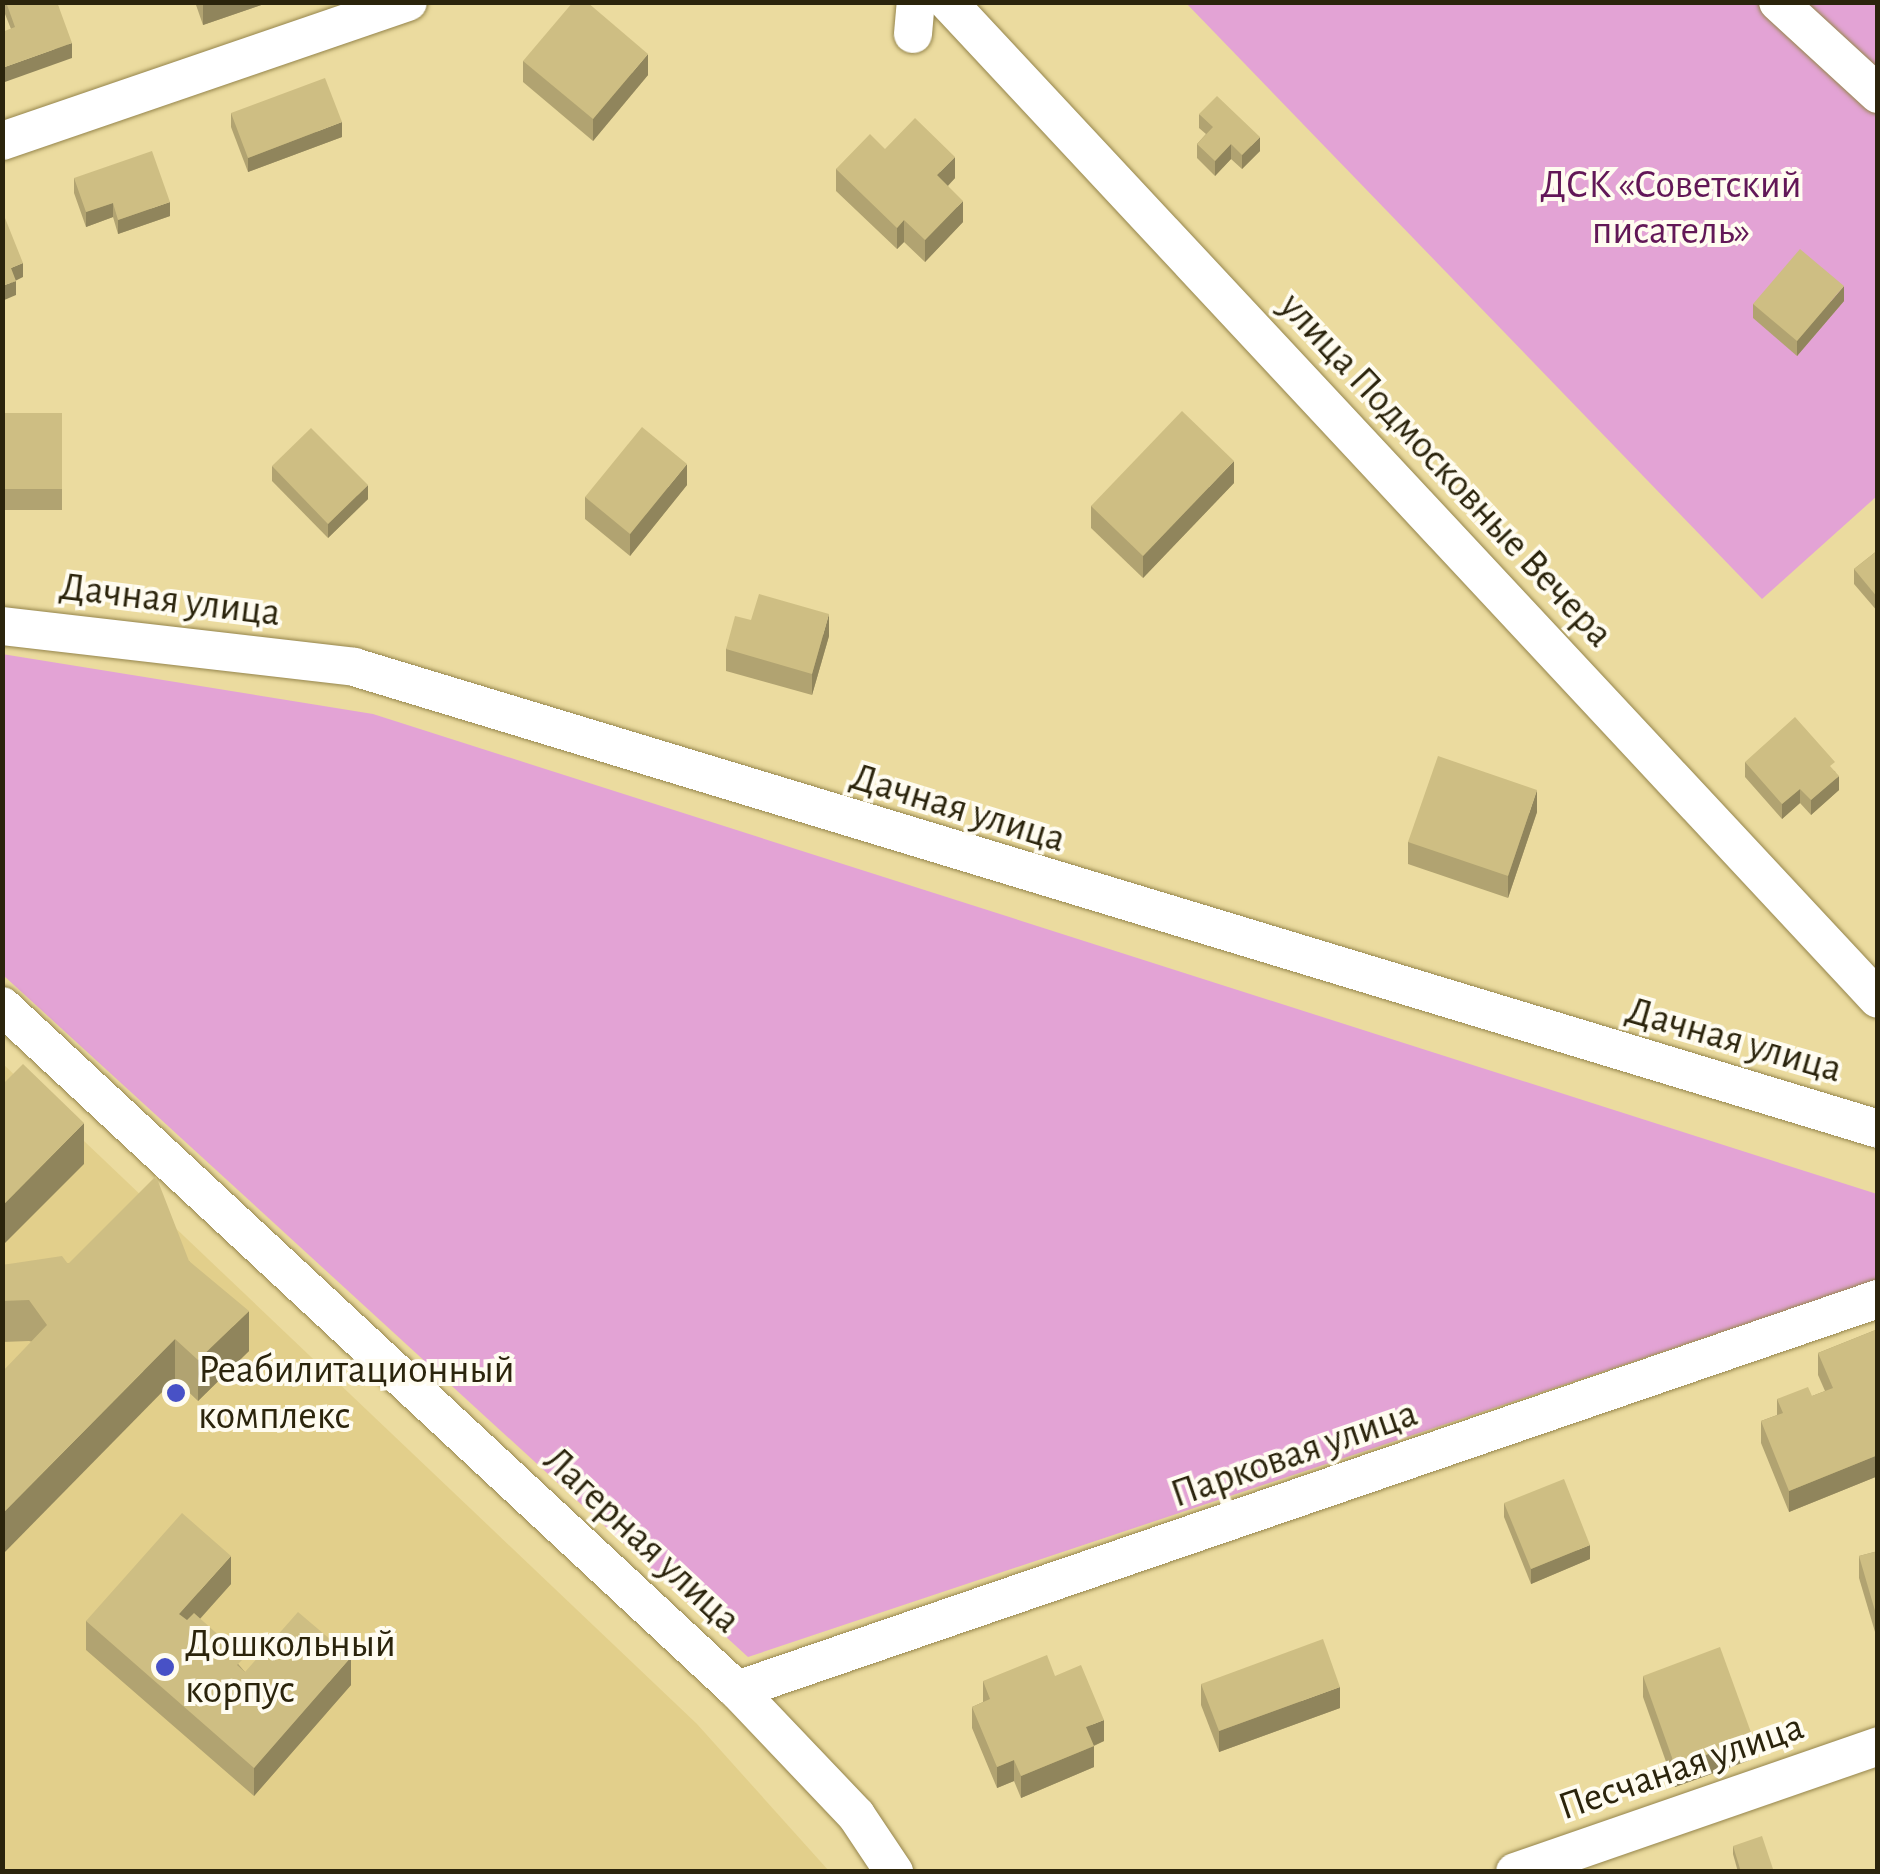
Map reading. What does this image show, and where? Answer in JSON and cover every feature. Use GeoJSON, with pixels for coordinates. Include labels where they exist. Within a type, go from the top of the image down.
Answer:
{"type":"FeatureCollection","features":[{"type":"Feature","properties":{"kind":"street"},"geometry":{"type":"LineString","coordinates":[[2,141],[408,2]]}},
{"type":"Feature","properties":{"kind":"street","name":"улица Подмосковные Вечера"},"geometry":{"type":"LineString","coordinates":[[948,2],[1878,999]]}},
{"type":"Feature","properties":{"kind":"street"},"geometry":{"type":"LineString","coordinates":[[1778,2],[1878,94]]}},
{"type":"Feature","properties":{"kind":"street","name":"Дачная улица"},"geometry":{"type":"LineString","coordinates":[[2,626],[354,666],[1878,1130]]}},
{"type":"Feature","properties":{"kind":"street","name":"Лагерная улица"},"geometry":{"type":"LineString","coordinates":[[2,1006],[737,1690],[856,1815],[894,1872]]}},
{"type":"Feature","properties":{"kind":"street","name":"Парковая улица"},"geometry":{"type":"LineString","coordinates":[[737,1690],[1878,1299]]}},
{"type":"Feature","properties":{"kind":"street","name":"Песчаная улица"},"geometry":{"type":"LineString","coordinates":[[1520,1871],[1878,1746]]}},
{"type":"Feature","properties":{"kind":"shaded area","name":"Реабилитационный комплекс"},"geometry":{"type":"Polygon","coordinates":[[[2,1063],[697,1724],[829,1871],[3,1871],[2,1063]]]}},
{"type":"Feature","properties":{"kind":"green space","name":"ДСК «Советский писатель»"},"geometry":{"type":"Polygon","coordinates":[[[1186,3],[1877,3],[1877,496],[1762,599],[1186,3]]]}},
{"type":"Feature","properties":{"kind":"green space"},"geometry":{"type":"Polygon","coordinates":[[[2,654],[373,714],[1877,1194],[1877,1280],[748,1657],[3,975],[2,654]]]}},
{"type":"Feature","properties":{"kind":"building"},"geometry":{"type":"Polygon","coordinates":[[[6,2],[57,2],[72,43],[2,68],[2,32],[15,27],[6,2]]]}},
{"type":"Feature","properties":{"kind":"building"},"geometry":{"type":"Polygon","coordinates":[[[573,2],[587,2],[648,54],[593,119],[523,61],[573,2]]]}},
{"type":"Feature","properties":{"kind":"building"},"geometry":{"type":"Polygon","coordinates":[[[325,78],[342,122],[248,158],[231,113],[325,78]]]}},
{"type":"Feature","properties":{"kind":"building"},"geometry":{"type":"Polygon","coordinates":[[[1217,96],[1260,137],[1242,155],[1231,144],[1215,161],[1197,144],[1213,127],[1199,114],[1217,96]]]}},
{"type":"Feature","properties":{"kind":"building"},"geometry":{"type":"Polygon","coordinates":[[[915,118],[955,157],[937,175],[963,201],[925,240],[904,220],[897,228],[836,169],[870,134],[885,149],[915,118]]]}},
{"type":"Feature","properties":{"kind":"building"},"geometry":{"type":"Polygon","coordinates":[[[152,151],[170,202],[118,220],[113,203],[86,212],[74,178],[152,151]]]}},
{"type":"Feature","properties":{"kind":"building"},"geometry":{"type":"Polygon","coordinates":[[[5,218],[23,263],[11,268],[16,281],[2,286],[2,220],[5,218]]]}},
{"type":"Feature","properties":{"kind":"building"},"geometry":{"type":"Polygon","coordinates":[[[1800,249],[1844,286],[1797,341],[1753,304],[1800,249]]]}},
{"type":"Feature","properties":{"kind":"building"},"geometry":{"type":"Polygon","coordinates":[[[1182,411],[1234,461],[1143,556],[1091,506],[1182,411]]]}},
{"type":"Feature","properties":{"kind":"building"},"geometry":{"type":"Polygon","coordinates":[[[2,413],[62,413],[62,489],[2,489],[2,413]]]}},
{"type":"Feature","properties":{"kind":"building"},"geometry":{"type":"Polygon","coordinates":[[[642,427],[687,464],[630,534],[585,497],[642,427]]]}},
{"type":"Feature","properties":{"kind":"building"},"geometry":{"type":"Polygon","coordinates":[[[311,428],[368,485],[328,524],[272,466],[311,428]]]}},
{"type":"Feature","properties":{"kind":"building"},"geometry":{"type":"Polygon","coordinates":[[[1878,550],[1878,598],[1854,569],[1878,550]]]}},
{"type":"Feature","properties":{"kind":"building"},"geometry":{"type":"Polygon","coordinates":[[[759,594],[829,614],[812,674],[726,649],[735,616],[751,620],[759,594]]]}},
{"type":"Feature","properties":{"kind":"building"},"geometry":{"type":"Polygon","coordinates":[[[1795,717],[1835,762],[1830,766],[1839,776],[1811,800],[1800,789],[1782,804],[1745,762],[1795,717]]]}},
{"type":"Feature","properties":{"kind":"building"},"geometry":{"type":"Polygon","coordinates":[[[1438,756],[1537,790],[1508,876],[1408,842],[1438,756]]]}},
{"type":"Feature","properties":{"kind":"building"},"geometry":{"type":"Polygon","coordinates":[[[23,1064],[84,1123],[2,1206],[2,1085],[23,1064]]]}},
{"type":"Feature","properties":{"kind":"building"},"geometry":{"type":"Polygon","coordinates":[[[156,1176],[189,1261],[249,1311],[198,1360],[175,1339],[2,1514],[2,1372],[47,1325],[29,1300],[2,1301],[2,1265],[62,1256],[68,1264],[156,1176]]]}},
{"type":"Feature","properties":{"kind":"building"},"geometry":{"type":"Polygon","coordinates":[[[1878,1329],[1878,1455],[1789,1491],[1761,1421],[1783,1413],[1777,1399],[1808,1387],[1812,1396],[1833,1388],[1818,1353],[1878,1329]]]}},
{"type":"Feature","properties":{"kind":"building"},"geometry":{"type":"Polygon","coordinates":[[[1564,1479],[1590,1545],[1531,1569],[1504,1503],[1564,1479]]]}},
{"type":"Feature","properties":{"kind":"building","name":"Дошкольный корпус"},"geometry":{"type":"Polygon","coordinates":[[[182,1513],[231,1556],[179,1614],[187,1620],[194,1613],[244,1658],[237,1665],[245,1672],[298,1612],[351,1657],[254,1768],[86,1621],[182,1513]]]}},
{"type":"Feature","properties":{"kind":"building"},"geometry":{"type":"Polygon","coordinates":[[[1878,1551],[1878,1621],[1859,1556],[1878,1551]]]}},
{"type":"Feature","properties":{"kind":"building"},"geometry":{"type":"Polygon","coordinates":[[[1323,1639],[1340,1687],[1219,1731],[1201,1684],[1323,1639]]]}},
{"type":"Feature","properties":{"kind":"building"},"geometry":{"type":"Polygon","coordinates":[[[1720,1647],[1753,1738],[1675,1766],[1643,1676],[1720,1647]]]}},
{"type":"Feature","properties":{"kind":"building"},"geometry":{"type":"Polygon","coordinates":[[[1047,1655],[1055,1676],[1081,1665],[1104,1720],[1086,1727],[1094,1746],[1021,1776],[1014,1760],[997,1767],[972,1707],[990,1699],[983,1681],[1047,1655]]]}},
{"type":"Feature","properties":{"kind":"building"},"geometry":{"type":"Polygon","coordinates":[[[1762,1836],[1774,1872],[1741,1872],[1733,1846],[1762,1836]]]}},
{"type":"Feature","properties":{"kind":"place","name":"Реабилитационный комплекс"},"geometry":{"type":"Point","coordinates":[176,1393]}},
{"type":"Feature","properties":{"kind":"place","name":"Дошкольный корпус"},"geometry":{"type":"Point","coordinates":[165,1667]}}]}
